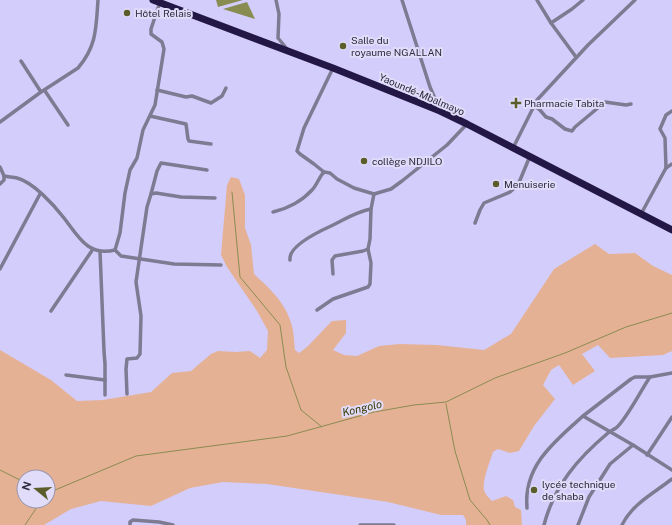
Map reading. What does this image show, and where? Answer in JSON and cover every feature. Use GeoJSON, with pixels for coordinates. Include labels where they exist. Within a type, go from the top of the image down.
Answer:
{"type":"FeatureCollection","features":[{"type":"Feature","properties":{"kind":"highway","name":"Yaoundé-Mbalmayo"},"geometry":{"type":"LineString","coordinates":[[157,1],[333,68],[468,124],[672,230]]}},
{"type":"Feature","properties":{"kind":"street"},"geometry":{"type":"LineString","coordinates":[[0,122],[78,68],[87,55],[96,31],[98,0]]}},
{"type":"Feature","properties":{"kind":"street"},"geometry":{"type":"LineString","coordinates":[[276,0],[279,14],[278,38],[290,52]]}},
{"type":"Feature","properties":{"kind":"street"},"geometry":{"type":"LineString","coordinates":[[402,0],[430,87],[440,112]]}},
{"type":"Feature","properties":{"kind":"street"},"geometry":{"type":"LineString","coordinates":[[537,0],[576,57]]}},
{"type":"Feature","properties":{"kind":"street"},"geometry":{"type":"LineString","coordinates":[[551,22],[583,0]]}},
{"type":"Feature","properties":{"kind":"street"},"geometry":{"type":"LineString","coordinates":[[513,148],[537,100],[576,57],[635,0]]}},
{"type":"Feature","properties":{"kind":"street"},"geometry":{"type":"LineString","coordinates":[[115,250],[120,233],[125,193],[130,170],[137,158],[143,130],[155,105],[164,49],[162,42],[151,34],[157,1]]}},
{"type":"Feature","properties":{"kind":"street"},"geometry":{"type":"LineString","coordinates":[[21,61],[68,125]]}},
{"type":"Feature","properties":{"kind":"street"},"geometry":{"type":"LineString","coordinates":[[333,68],[304,128],[297,148],[300,154],[324,172],[330,173],[337,179],[354,188],[374,194],[391,189],[447,145],[468,124]]}},
{"type":"Feature","properties":{"kind":"street"},"geometry":{"type":"LineString","coordinates":[[157,90],[186,97],[192,96],[210,103],[222,96],[226,88]]}},
{"type":"Feature","properties":{"kind":"street"},"geometry":{"type":"LineString","coordinates":[[533,106],[566,129],[572,131],[605,102],[626,105],[631,104]]}},
{"type":"Feature","properties":{"kind":"street"},"geometry":{"type":"LineString","coordinates":[[666,168],[665,138],[660,129],[666,115],[672,111]]}},
{"type":"Feature","properties":{"kind":"street"},"geometry":{"type":"LineString","coordinates":[[150,116],[186,124],[189,141],[211,144]]}},
{"type":"Feature","properties":{"kind":"street"},"geometry":{"type":"LineString","coordinates":[[475,223],[484,203],[510,192],[518,185],[530,156]]}},
{"type":"Feature","properties":{"kind":"street"},"geometry":{"type":"LineString","coordinates":[[127,394],[126,359],[137,358],[140,354],[141,316],[136,282],[147,207],[157,171],[161,164],[207,170]]}},
{"type":"Feature","properties":{"kind":"street"},"geometry":{"type":"LineString","coordinates":[[641,214],[666,168],[672,164]]}},
{"type":"Feature","properties":{"kind":"street"},"geometry":{"type":"LineString","coordinates":[[0,167],[4,176],[4,180],[0,184]]}},
{"type":"Feature","properties":{"kind":"street"},"geometry":{"type":"LineString","coordinates":[[273,212],[281,210],[305,196],[312,190],[324,172]]}},
{"type":"Feature","properties":{"kind":"street"},"geometry":{"type":"LineString","coordinates":[[4,176],[17,178],[29,184],[64,218],[81,242],[100,251],[115,250]]}},
{"type":"Feature","properties":{"kind":"street"},"geometry":{"type":"LineString","coordinates":[[151,194],[156,192],[181,196],[215,198]]}},
{"type":"Feature","properties":{"kind":"street"},"geometry":{"type":"LineString","coordinates":[[0,269],[40,194]]}},
{"type":"Feature","properties":{"kind":"street"},"geometry":{"type":"LineString","coordinates":[[317,310],[334,299],[368,287],[371,282],[368,249],[370,239],[371,210],[374,194]]}},
{"type":"Feature","properties":{"kind":"street"},"geometry":{"type":"LineString","coordinates":[[290,260],[289,256],[291,252],[309,236],[360,211],[371,210]]}},
{"type":"Feature","properties":{"kind":"street"},"geometry":{"type":"LineString","coordinates":[[51,311],[93,249]]}},
{"type":"Feature","properties":{"kind":"street"},"geometry":{"type":"LineString","coordinates":[[333,274],[333,258],[335,256],[368,249]]}},
{"type":"Feature","properties":{"kind":"street"},"geometry":{"type":"LineString","coordinates":[[115,250],[121,256],[174,264],[221,265]]}},
{"type":"Feature","properties":{"kind":"street"},"geometry":{"type":"LineString","coordinates":[[100,251],[105,395]]}},
{"type":"Feature","properties":{"kind":"street"},"geometry":{"type":"LineString","coordinates":[[527,508],[526,493],[536,464],[543,453],[555,441],[583,416],[631,379],[672,373]]}},
{"type":"Feature","properties":{"kind":"street"},"geometry":{"type":"LineString","coordinates":[[66,375],[105,380]]}},
{"type":"Feature","properties":{"kind":"street"},"geometry":{"type":"LineString","coordinates":[[544,525],[553,497],[567,475],[582,457],[609,431],[616,428],[650,377]]}},
{"type":"Feature","properties":{"kind":"street"},"geometry":{"type":"LineString","coordinates":[[583,416],[672,470]]}},
{"type":"Feature","properties":{"kind":"street"},"geometry":{"type":"LineString","coordinates":[[648,455],[672,417]]}},
{"type":"Feature","properties":{"kind":"street"},"geometry":{"type":"LineString","coordinates":[[578,525],[589,497],[610,464],[632,445]]}},
{"type":"Feature","properties":{"kind":"street"},"geometry":{"type":"LineString","coordinates":[[622,525],[626,517],[634,508],[672,479]]}},
{"type":"Feature","properties":{"kind":"street"},"geometry":{"type":"LineString","coordinates":[[130,525],[130,522],[133,520],[159,522],[173,525]]}},
{"type":"Feature","properties":{"kind":"street"},"geometry":{"type":"LineString","coordinates":[[360,525],[394,525]]}},
{"type":"Feature","properties":{"kind":"shaded area"},"geometry":{"type":"Polygon","coordinates":[[[216,0],[243,0],[218,7],[216,0]]]}},
{"type":"Feature","properties":{"kind":"shaded area"},"geometry":{"type":"Polygon","coordinates":[[[247,2],[255,19],[223,9],[247,2]]]}},
{"type":"Feature","properties":{"kind":"shaded area"},"geometry":{"type":"Polygon","coordinates":[[[231,177],[239,179],[245,195],[245,228],[251,245],[254,274],[275,295],[284,307],[292,327],[295,350],[299,353],[307,347],[332,321],[346,320],[346,333],[333,350],[344,355],[357,356],[379,346],[400,344],[437,345],[484,350],[511,334],[554,269],[595,244],[609,254],[635,253],[653,266],[672,275],[672,351],[663,355],[610,358],[598,345],[582,354],[595,371],[573,385],[559,365],[551,370],[543,385],[555,399],[534,426],[519,451],[510,453],[498,449],[493,452],[484,482],[487,496],[492,501],[506,496],[513,500],[515,507],[521,510],[522,525],[466,525],[466,520],[463,515],[441,515],[388,502],[267,484],[223,482],[190,488],[151,506],[101,501],[71,509],[44,525],[0,525],[0,350],[51,380],[77,401],[103,400],[151,392],[172,373],[191,371],[211,354],[218,351],[250,351],[260,358],[267,350],[268,331],[257,311],[227,267],[221,255],[227,185],[231,177]]]}},
{"type":"Feature","properties":{"kind":"waterway"},"geometry":{"type":"LineString","coordinates":[[232,192],[240,277],[280,325],[286,367],[301,410],[322,427]]}},
{"type":"Feature","properties":{"kind":"waterway","name":"Kongolo"},"geometry":{"type":"LineString","coordinates":[[56,490],[136,456],[287,436],[374,412],[414,405],[446,402],[495,378],[565,353],[626,327],[672,313]]}},
{"type":"Feature","properties":{"kind":"waterway"},"geometry":{"type":"LineString","coordinates":[[446,404],[455,451],[470,500],[490,525]]}},
{"type":"Feature","properties":{"kind":"waterway","name":"Kongolo"},"geometry":{"type":"LineString","coordinates":[[0,470],[16,478]]}},
{"type":"Feature","properties":{"kind":"waterway","name":"Kongolo"},"geometry":{"type":"LineString","coordinates":[[25,525],[36,509]]}},
{"type":"Feature","properties":{"kind":"place","name":"Hôtel Relais"},"geometry":{"type":"Point","coordinates":[127,13]}},
{"type":"Feature","properties":{"kind":"place","name":"Salle du royaume NGALLAN"},"geometry":{"type":"Point","coordinates":[343,46]}},
{"type":"Feature","properties":{"kind":"place","name":"Pharmacie Tabita"},"geometry":{"type":"Point","coordinates":[516,103]}},
{"type":"Feature","properties":{"kind":"place","name":"collège NDJILO"},"geometry":{"type":"Point","coordinates":[364,161]}},
{"type":"Feature","properties":{"kind":"place","name":"Menuiserie"},"geometry":{"type":"Point","coordinates":[496,184]}},
{"type":"Feature","properties":{"kind":"place","name":"lycée technique de shaba"},"geometry":{"type":"Point","coordinates":[534,490]}}]}
